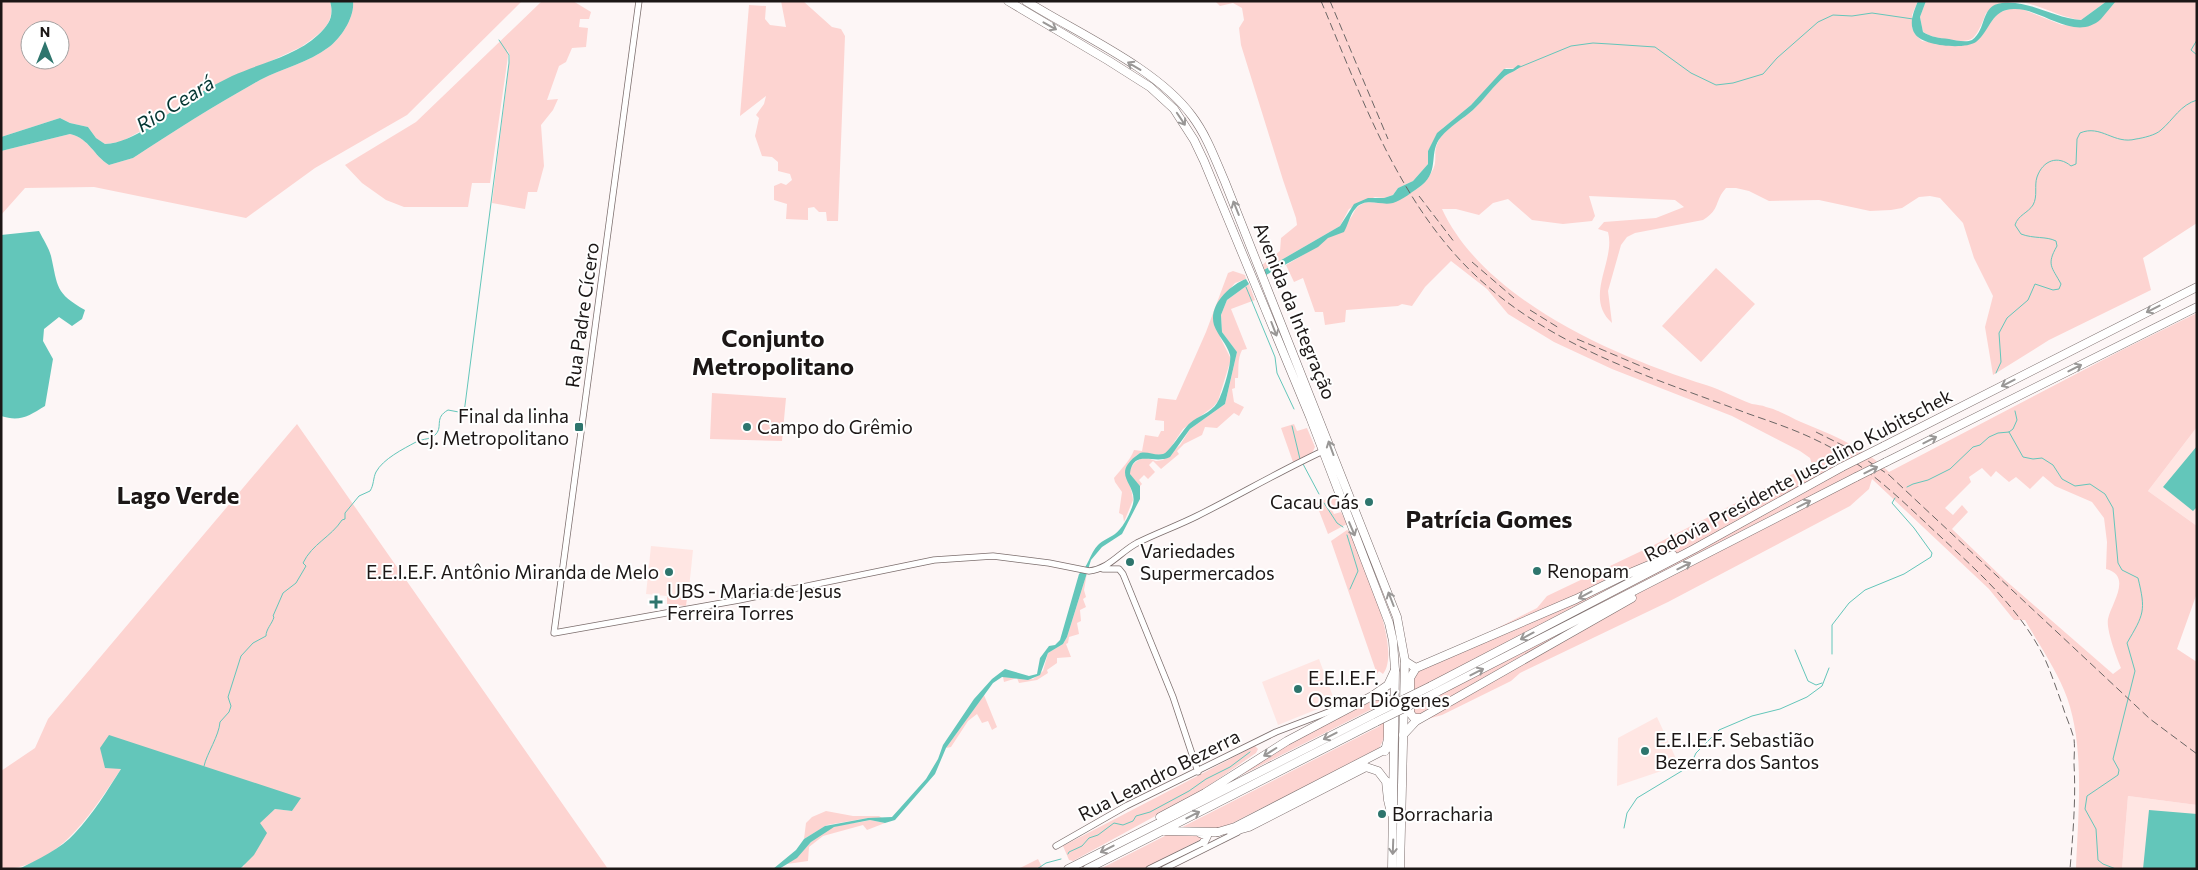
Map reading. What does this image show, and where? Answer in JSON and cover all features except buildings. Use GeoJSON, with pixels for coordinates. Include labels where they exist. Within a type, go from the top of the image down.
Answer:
{"type":"FeatureCollection","features":[{"type":"Feature","properties":{"kind":"main road","name":"Avenida da Integração"},"geometry":{"type":"LineString","coordinates":[[1010,2],[1109,60],[1150,87],[1174,109],[1194,140],[1204,161],[1314,428],[1385,610],[1393,641],[1395,670],[1395,745],[1391,792],[1394,819],[1392,869]]}},
{"type":"Feature","properties":{"kind":"main road","name":"Avenida da Integração"},"geometry":{"type":"LineString","coordinates":[[1027,2],[1150,76],[1179,100],[1205,136],[1225,182],[1323,425],[1397,617],[1405,661],[1400,869]]}},
{"type":"Feature","properties":{"kind":"main road"},"geometry":{"type":"LineString","coordinates":[[1023,10],[1027,2]]}},
{"type":"Feature","properties":{"kind":"main road","name":"Rodovia Presidente Juscelino Kubitschek"},"geometry":{"type":"LineString","coordinates":[[1432,690],[1842,467],[2197,287]]}},
{"type":"Feature","properties":{"kind":"main road","name":"Rodovia Presidente Juscelino Kubitschek"},"geometry":{"type":"LineString","coordinates":[[1068,869],[1658,580],[1856,477],[2197,307]]}},
{"type":"Feature","properties":{"kind":"main road"},"geometry":{"type":"LineString","coordinates":[[1304,404],[1313,402]]}},
{"type":"Feature","properties":{"kind":"main road"},"geometry":{"type":"LineString","coordinates":[[1314,428],[1323,425]]}},
{"type":"Feature","properties":{"kind":"main road"},"geometry":{"type":"LineString","coordinates":[[1421,718],[1413,717],[1410,713],[1410,678],[1416,668],[1576,599],[1650,564],[1694,549]]}},
{"type":"Feature","properties":{"kind":"main road"},"geometry":{"type":"LineString","coordinates":[[1163,831],[1218,832],[1247,828],[1364,764],[1395,745],[1411,724],[1628,601],[1658,580]]}},
{"type":"Feature","properties":{"kind":"main road"},"geometry":{"type":"LineString","coordinates":[[1405,661],[1416,668]]}},
{"type":"Feature","properties":{"kind":"main road"},"geometry":{"type":"LineString","coordinates":[[1125,841],[1143,826],[1205,793],[1287,741],[1372,696],[1388,685],[1395,670]]}},
{"type":"Feature","properties":{"kind":"main road"},"geometry":{"type":"LineString","coordinates":[[1372,696],[1384,696],[1388,700],[1388,739],[1385,751]]}},
{"type":"Feature","properties":{"kind":"main road","name":"Rodovia Presidente Juscelino Kubitschek"},"geometry":{"type":"LineString","coordinates":[[1088,869],[1375,718]]}},
{"type":"Feature","properties":{"kind":"main road"},"geometry":{"type":"LineString","coordinates":[[1364,764],[1378,771],[1386,781],[1391,792]]}},
{"type":"Feature","properties":{"kind":"main road"},"geometry":{"type":"LineString","coordinates":[[1218,832],[1235,827],[1364,764]]}},
{"type":"Feature","properties":{"kind":"main road"},"geometry":{"type":"LineString","coordinates":[[1183,831],[1206,835],[1207,838],[1204,842]]}},
{"type":"Feature","properties":{"kind":"street","name":"Rua Padre Cícero"},"geometry":{"type":"LineString","coordinates":[[639,1],[554,633],[740,600],[934,560],[993,556],[1089,571],[1103,568]]}},
{"type":"Feature","properties":{"kind":"street"},"geometry":{"type":"LineString","coordinates":[[1103,568],[1139,542],[1196,516],[1323,451]]}},
{"type":"Feature","properties":{"kind":"street"},"geometry":{"type":"LineString","coordinates":[[1116,557],[1173,697],[1198,772]]}},
{"type":"Feature","properties":{"kind":"street"},"geometry":{"type":"LineString","coordinates":[[1103,568],[1115,568],[1121,571]]}},
{"type":"Feature","properties":{"kind":"street","name":"Rua Leandro Bezerra"},"geometry":{"type":"LineString","coordinates":[[1056,846],[1126,806],[1276,732],[1339,708],[1359,703]]}},
{"type":"Feature","properties":{"kind":"street"},"geometry":{"type":"LineString","coordinates":[[1164,869],[1247,828]]}},
{"type":"Feature","properties":{"kind":"street"},"geometry":{"type":"LineString","coordinates":[[1149,869],[1204,842]]}},
{"type":"Feature","properties":{"kind":"shaded area"},"geometry":{"type":"Polygon","coordinates":[[[1,1],[330,1],[331,16],[328,23],[320,33],[301,47],[190,99],[157,122],[121,142],[105,144],[96,138],[88,127],[70,123],[60,118],[1,137],[1,1]]]}},
{"type":"Feature","properties":{"kind":"shaded area"},"geometry":{"type":"Polygon","coordinates":[[[353,1],[522,1],[407,115],[315,168],[246,218],[94,187],[25,188],[1,215],[1,151],[70,134],[77,136],[87,143],[109,165],[133,158],[260,80],[321,53],[338,38],[346,27],[352,14],[353,1]]]}},
{"type":"Feature","properties":{"kind":"shaded area"},"geometry":{"type":"Polygon","coordinates":[[[573,1],[591,12],[589,19],[580,19],[579,27],[588,28],[586,47],[572,48],[566,62],[559,66],[547,100],[558,99],[553,110],[541,125],[544,166],[537,192],[528,192],[525,209],[492,203],[510,56],[507,49],[508,56],[490,183],[472,183],[468,207],[404,207],[386,200],[362,183],[345,165],[416,122],[541,2],[573,1]]]}},
{"type":"Feature","properties":{"kind":"shaded area"},"geometry":{"type":"Polygon","coordinates":[[[781,1],[803,1],[832,27],[841,29],[845,36],[838,221],[827,221],[826,212],[819,212],[814,207],[808,208],[808,220],[786,219],[787,204],[774,200],[774,186],[781,183],[786,185],[792,180],[790,174],[778,171],[778,162],[772,157],[762,156],[755,136],[759,118],[756,115],[764,104],[766,96],[740,116],[749,5],[766,6],[765,19],[770,25],[786,27],[781,1]]]}},
{"type":"Feature","properties":{"kind":"shaded area"},"geometry":{"type":"Polygon","coordinates":[[[1215,1],[1918,1],[1912,15],[1912,28],[1915,34],[1922,41],[1961,46],[1979,38],[1998,13],[2012,8],[2022,9],[2062,25],[2084,26],[2109,9],[2116,1],[2197,1],[2197,223],[2143,258],[2151,290],[2049,340],[1993,375],[1985,327],[1993,296],[1974,258],[1963,223],[1940,198],[1930,196],[1919,197],[1902,208],[1870,211],[1819,200],[1769,201],[1749,191],[1726,188],[1715,208],[1703,220],[1635,233],[1627,237],[1621,245],[1608,291],[1612,323],[1604,313],[1600,302],[1600,290],[1608,255],[1608,232],[1598,229],[1604,222],[1656,218],[1684,207],[1675,200],[1589,196],[1595,216],[1592,221],[1563,224],[1532,220],[1508,199],[1493,203],[1479,215],[1456,209],[1442,209],[1462,242],[1488,271],[1520,297],[1556,321],[1594,341],[1633,358],[1752,404],[1775,410],[1837,437],[1870,456],[1889,472],[2122,350],[2197,313],[2197,427],[2148,491],[2197,526],[2197,593],[2177,649],[2197,662],[2197,805],[2128,796],[2122,869],[2076,869],[2079,802],[2078,755],[2071,710],[2056,672],[2025,620],[2014,620],[1989,589],[1872,479],[1869,489],[1850,506],[1668,602],[1520,673],[1511,681],[1442,715],[1424,720],[1411,713],[1414,675],[1431,662],[1537,608],[1547,596],[1654,545],[1812,464],[1810,458],[1800,451],[1732,416],[1612,369],[1554,342],[1508,314],[1487,289],[1451,261],[1425,287],[1412,306],[1402,304],[1398,306],[1346,310],[1345,322],[1325,325],[1323,312],[1315,312],[1303,278],[1294,282],[1286,265],[1334,234],[1362,204],[1385,203],[1404,196],[1421,186],[1433,168],[1438,142],[1445,132],[1470,113],[1500,81],[1519,69],[1506,68],[1471,105],[1443,128],[1428,151],[1428,164],[1413,181],[1398,188],[1393,195],[1384,198],[1375,197],[1349,209],[1340,226],[1264,270],[1262,265],[1280,251],[1281,238],[1297,225],[1296,218],[1241,45],[1239,28],[1244,20],[1242,8],[1233,3],[1220,6],[1215,1]],[[1982,468],[1969,477],[1971,482],[1945,508],[1953,515],[1962,505],[1968,512],[1952,529],[2005,580],[2113,674],[2121,668],[2110,637],[2108,619],[2119,584],[2118,578],[2114,573],[2106,569],[2107,542],[2104,518],[2092,502],[2055,486],[2043,476],[2030,489],[2016,477],[2009,482],[1996,471],[1991,477],[1982,468]]]}},
{"type":"Feature","properties":{"kind":"shaded area"},"geometry":{"type":"Polygon","coordinates":[[[1926,1],[2107,1],[2081,20],[2072,19],[2037,6],[2012,2],[1986,13],[1981,26],[1973,38],[1956,41],[1923,32],[1920,17],[1926,1]]]}},
{"type":"Feature","properties":{"kind":"shaded area"},"geometry":{"type":"Polygon","coordinates":[[[1716,268],[1755,304],[1701,362],[1662,326],[1716,268]]]}},
{"type":"Feature","properties":{"kind":"shaded area"},"geometry":{"type":"Polygon","coordinates":[[[1233,271],[1245,275],[1246,279],[1235,283],[1218,303],[1220,337],[1231,359],[1218,401],[1213,407],[1183,429],[1167,453],[1159,455],[1140,453],[1128,464],[1127,474],[1133,500],[1124,522],[1123,515],[1119,513],[1122,492],[1114,478],[1128,461],[1134,450],[1142,451],[1145,435],[1158,437],[1161,431],[1164,431],[1164,421],[1155,420],[1158,398],[1176,400],[1206,332],[1228,273],[1233,271]]]}},
{"type":"Feature","properties":{"kind":"shaded area"},"geometry":{"type":"Polygon","coordinates":[[[1249,284],[1255,300],[1231,309],[1247,349],[1242,350],[1240,354],[1238,378],[1235,378],[1235,388],[1232,389],[1234,402],[1244,407],[1239,416],[1234,413],[1217,428],[1205,427],[1202,435],[1184,444],[1177,451],[1179,454],[1161,469],[1153,461],[1149,465],[1155,472],[1148,479],[1144,475],[1139,480],[1142,484],[1140,486],[1129,474],[1134,463],[1144,457],[1156,461],[1163,460],[1180,445],[1190,429],[1225,404],[1237,352],[1222,332],[1221,315],[1227,300],[1249,284]]]}},
{"type":"Feature","properties":{"kind":"shaded area","name":"Campo do Grêmio"},"geometry":{"type":"Polygon","coordinates":[[[712,393],[786,398],[782,441],[710,439],[712,393]]]}},
{"type":"Feature","properties":{"kind":"shaded area"},"geometry":{"type":"Polygon","coordinates":[[[297,424],[608,869],[240,869],[244,866],[259,823],[275,809],[292,811],[300,798],[121,769],[86,819],[57,848],[40,859],[21,866],[1,869],[1,771],[35,748],[48,719],[297,424]]]}},
{"type":"Feature","properties":{"kind":"shaded area"},"geometry":{"type":"Polygon","coordinates":[[[1294,424],[1297,431],[1307,428],[1315,447],[1312,453],[1293,462],[1281,428],[1294,424]]]}},
{"type":"Feature","properties":{"kind":"shaded area"},"geometry":{"type":"Polygon","coordinates":[[[2197,427],[2197,526],[2148,491],[2197,427]]]}},
{"type":"Feature","properties":{"kind":"shaded area"},"geometry":{"type":"Polygon","coordinates":[[[1335,496],[1339,507],[1332,510],[1334,514],[1341,512],[1347,524],[1328,534],[1316,503],[1335,496]]]}},
{"type":"Feature","properties":{"kind":"shaded area"},"geometry":{"type":"Polygon","coordinates":[[[1347,530],[1350,532],[1371,583],[1384,625],[1388,645],[1388,662],[1383,674],[1379,671],[1377,674],[1331,541],[1347,530]]]}},
{"type":"Feature","properties":{"kind":"shaded area","name":"E.E.I.E.F. Antônio Miranda de Melo"},"geometry":{"type":"Polygon","coordinates":[[[651,546],[693,550],[688,598],[646,594],[651,546]]]}},
{"type":"Feature","properties":{"kind":"shaded area"},"geometry":{"type":"Polygon","coordinates":[[[1087,573],[1084,590],[1086,597],[1083,599],[1086,607],[1080,610],[1081,621],[1077,623],[1079,634],[1069,637],[1066,644],[1071,657],[1057,658],[1057,663],[1047,670],[1048,673],[1037,680],[1019,683],[1017,678],[1004,682],[1003,677],[1033,679],[1043,671],[1048,653],[1063,644],[1067,637],[1087,573]]]}},
{"type":"Feature","properties":{"kind":"shaded area"},"geometry":{"type":"Polygon","coordinates":[[[667,596],[687,598],[686,606],[667,604],[667,596]]]}},
{"type":"Feature","properties":{"kind":"shaded area","name":"E.E.I.E.F. Osmar Diógenes"},"geometry":{"type":"Polygon","coordinates":[[[1319,659],[1335,702],[1278,725],[1262,682],[1319,659]]]}},
{"type":"Feature","properties":{"kind":"shaded area"},"geometry":{"type":"Polygon","coordinates":[[[984,695],[997,727],[992,730],[988,721],[982,723],[977,714],[968,721],[951,747],[946,748],[984,695]]]}},
{"type":"Feature","properties":{"kind":"shaded area"},"geometry":{"type":"Polygon","coordinates":[[[1377,698],[1385,701],[1385,732],[1379,748],[1143,869],[1100,869],[1380,726],[1376,707],[1228,782],[1290,743],[1377,698]]]}},
{"type":"Feature","properties":{"kind":"shaded area","name":"E.E.I.E.F. Sebastião Bezerra dos Santos"},"geometry":{"type":"Polygon","coordinates":[[[1657,717],[1679,765],[1617,786],[1618,738],[1657,717]]]}},
{"type":"Feature","properties":{"kind":"shaded area"},"geometry":{"type":"Polygon","coordinates":[[[1255,746],[1258,749],[1256,753],[1201,791],[1073,861],[1069,860],[1063,846],[1255,746]]]}},
{"type":"Feature","properties":{"kind":"shaded area"},"geometry":{"type":"Polygon","coordinates":[[[2128,796],[2197,805],[2197,869],[2122,869],[2128,796]]]}},
{"type":"Feature","properties":{"kind":"shaded area"},"geometry":{"type":"Polygon","coordinates":[[[826,811],[853,816],[879,816],[882,818],[868,818],[827,825],[804,839],[806,823],[812,817],[826,811]]]}},
{"type":"Feature","properties":{"kind":"shaded area"},"geometry":{"type":"Polygon","coordinates":[[[870,820],[885,823],[867,830],[863,825],[823,836],[809,847],[808,861],[787,864],[827,830],[837,826],[870,820]]]}},
{"type":"Feature","properties":{"kind":"shaded area"},"geometry":{"type":"Polygon","coordinates":[[[1038,859],[1043,869],[1018,869],[1038,859]]]}},
{"type":"Feature","properties":{"kind":"water","name":"Rio Ceará"},"geometry":{"type":"Polygon","coordinates":[[[330,1],[353,1],[353,7],[346,27],[329,47],[313,57],[260,80],[133,158],[109,165],[87,143],[77,136],[70,134],[1,151],[1,137],[60,118],[70,123],[88,127],[96,138],[105,144],[127,139],[138,134],[210,87],[243,71],[289,54],[309,42],[322,31],[330,20],[332,11],[330,1]]]}},
{"type":"Feature","properties":{"kind":"water"},"geometry":{"type":"Polygon","coordinates":[[[1918,1],[1926,1],[1920,17],[1923,32],[1935,37],[1970,41],[1977,36],[1990,8],[2002,3],[2023,4],[2071,19],[2081,20],[2107,1],[2116,1],[2101,19],[2091,25],[2080,27],[2058,23],[2025,10],[2006,10],[1996,16],[1976,42],[1963,46],[1944,46],[1926,41],[1915,34],[1912,22],[1913,13],[1918,1]]]}},
{"type":"Feature","properties":{"kind":"water"},"geometry":{"type":"Polygon","coordinates":[[[1518,65],[1521,66],[1505,76],[1473,110],[1448,129],[1441,137],[1435,149],[1431,173],[1422,185],[1404,198],[1393,203],[1369,202],[1360,205],[1352,213],[1344,232],[1328,238],[1318,247],[1266,275],[1264,274],[1264,270],[1340,226],[1354,204],[1368,198],[1384,198],[1393,195],[1398,188],[1413,181],[1428,164],[1428,151],[1437,133],[1471,105],[1504,69],[1513,69],[1518,65]]]}},
{"type":"Feature","properties":{"kind":"water"},"geometry":{"type":"Polygon","coordinates":[[[39,231],[50,253],[59,288],[68,299],[85,310],[82,319],[72,326],[59,317],[44,329],[43,341],[53,359],[45,406],[24,417],[8,418],[1,416],[1,235],[39,231]]]}},
{"type":"Feature","properties":{"kind":"water"},"geometry":{"type":"Polygon","coordinates":[[[1246,279],[1249,284],[1227,300],[1221,315],[1222,332],[1237,352],[1225,404],[1190,429],[1170,457],[1164,459],[1140,459],[1132,466],[1130,474],[1140,486],[1140,499],[1122,534],[1102,547],[1091,560],[1067,637],[1063,644],[1048,653],[1040,675],[1028,680],[1002,677],[993,683],[946,748],[935,774],[895,820],[885,823],[870,820],[834,827],[811,842],[797,858],[779,869],[773,869],[796,850],[804,839],[825,826],[868,818],[892,817],[926,779],[938,759],[943,745],[974,699],[992,679],[1005,669],[1029,676],[1037,674],[1040,658],[1049,646],[1055,645],[1060,640],[1079,574],[1085,568],[1095,548],[1118,531],[1130,512],[1133,497],[1132,490],[1126,479],[1126,467],[1140,453],[1166,453],[1190,423],[1211,409],[1219,399],[1228,372],[1230,355],[1214,325],[1214,310],[1227,291],[1246,279]]]}},
{"type":"Feature","properties":{"kind":"water"},"geometry":{"type":"Polygon","coordinates":[[[2197,446],[2197,507],[2193,511],[2163,487],[2197,446]]]}},
{"type":"Feature","properties":{"kind":"water"},"geometry":{"type":"Polygon","coordinates":[[[109,735],[301,798],[292,811],[275,809],[260,823],[267,833],[254,855],[240,869],[19,869],[49,853],[69,839],[82,826],[105,794],[121,769],[105,768],[100,748],[109,735]]]}},
{"type":"Feature","properties":{"kind":"water"},"geometry":{"type":"Polygon","coordinates":[[[2149,810],[2197,814],[2197,869],[2143,869],[2149,810]]]}},
{"type":"Feature","properties":{"kind":"waterway"},"geometry":{"type":"LineString","coordinates":[[1520,67],[1571,46],[1593,43],[1655,47],[1691,73],[1716,85],[1733,83],[1763,74],[1777,58],[1818,22],[1833,15],[1852,16],[1872,13],[1913,19]]}},
{"type":"Feature","properties":{"kind":"waterway"},"geometry":{"type":"LineString","coordinates":[[204,766],[218,733],[220,722],[229,712],[231,706],[228,697],[241,656],[253,643],[266,636],[283,593],[296,583],[306,566],[303,563],[307,556],[345,519],[345,513],[359,496],[370,491],[376,472],[383,463],[416,442],[434,436],[438,431],[441,416],[448,410],[464,413],[509,63],[509,55],[499,40]]}},
{"type":"Feature","properties":{"kind":"waterway"},"geometry":{"type":"LineString","coordinates":[[2197,40],[2191,50],[2197,55]]}},
{"type":"Feature","properties":{"kind":"waterway"},"geometry":{"type":"LineString","coordinates":[[1996,373],[2001,362],[1999,333],[2007,318],[2028,300],[2035,284],[2053,290],[2059,289],[2061,284],[2051,262],[2057,246],[2056,241],[2021,234],[2015,225],[2018,219],[2033,205],[2037,177],[2040,171],[2047,163],[2056,160],[2071,166],[2076,164],[2077,139],[2080,133],[2095,131],[2128,140],[2146,137],[2159,132],[2186,105],[2197,100]]}},
{"type":"Feature","properties":{"kind":"waterway"},"geometry":{"type":"LineString","coordinates":[[1246,287],[1275,357],[1277,373],[1294,409]]}},
{"type":"Feature","properties":{"kind":"waterway"},"geometry":{"type":"LineString","coordinates":[[1907,487],[1928,480],[1950,469],[1973,447],[1980,445],[1989,437],[1998,433],[2009,432],[2013,429],[2017,420],[2015,411]]}},
{"type":"Feature","properties":{"kind":"waterway"},"geometry":{"type":"LineString","coordinates":[[1292,426],[1300,459]]}},
{"type":"Feature","properties":{"kind":"waterway"},"geometry":{"type":"LineString","coordinates":[[2009,432],[2023,457],[2042,458],[2053,465],[2062,479],[2075,486],[2090,484],[2105,494],[2113,508],[2118,563],[2122,570],[2138,578],[2143,605],[2140,618],[2127,643],[2135,671],[2113,759],[2119,770],[2118,775],[2087,796],[2085,809],[2096,829],[2098,860],[2116,869]]}},
{"type":"Feature","properties":{"kind":"waterway"},"geometry":{"type":"LineString","coordinates":[[1303,464],[1319,494]]}},
{"type":"Feature","properties":{"kind":"waterway"},"geometry":{"type":"LineString","coordinates":[[1832,654],[1832,625],[1849,603],[1865,590],[1904,574],[1931,557],[1932,553],[1914,528],[1892,503],[1895,498]]}},
{"type":"Feature","properties":{"kind":"waterway"},"geometry":{"type":"LineString","coordinates":[[1324,503],[1337,523],[1343,527]]}},
{"type":"Feature","properties":{"kind":"waterway"},"geometry":{"type":"LineString","coordinates":[[1347,535],[1358,571],[1350,589]]}},
{"type":"Feature","properties":{"kind":"waterway"},"geometry":{"type":"LineString","coordinates":[[1795,650],[1808,681],[1816,685],[1822,683]]}},
{"type":"Feature","properties":{"kind":"waterway"},"geometry":{"type":"LineString","coordinates":[[1624,828],[1627,813],[1637,798],[1690,766],[1696,753],[1719,730],[1752,716],[1780,709],[1807,697],[1822,686],[1829,668]]}},
{"type":"Feature","properties":{"kind":"waterway"},"geometry":{"type":"LineString","coordinates":[[1068,854],[1082,846],[1089,838],[1098,835],[1114,823],[1123,825],[1133,821],[1136,816],[1150,812],[1189,791],[1206,779],[1230,767],[1250,752]]}},
{"type":"Feature","properties":{"kind":"waterway"},"geometry":{"type":"LineString","coordinates":[[1037,869],[1046,863],[1061,859]]}},
{"type":"Feature","properties":{"kind":"railway"},"geometry":{"type":"LineString","coordinates":[[1321,1],[1371,119],[1411,194],[1434,229],[1462,262],[1493,291],[1522,313],[1552,332],[1615,363],[1784,426],[1848,457],[1901,500],[1975,569],[2006,602],[2033,637],[2044,657],[2074,739],[2075,777],[2070,869]]}},
{"type":"Feature","properties":{"kind":"railway"},"geometry":{"type":"LineString","coordinates":[[1330,1],[1388,139]]}},
{"type":"Feature","properties":{"kind":"railway"},"geometry":{"type":"LineString","coordinates":[[1419,196],[1455,243]]}},
{"type":"Feature","properties":{"kind":"railway"},"geometry":{"type":"LineString","coordinates":[[1472,262],[1514,298]]}},
{"type":"Feature","properties":{"kind":"railway"},"geometry":{"type":"LineString","coordinates":[[1530,310],[1559,328]]}},
{"type":"Feature","properties":{"kind":"railway"},"geometry":{"type":"LineString","coordinates":[[1577,339],[1650,370]]}},
{"type":"Feature","properties":{"kind":"railway"},"geometry":{"type":"LineString","coordinates":[[1816,432],[1850,449],[1889,475],[2150,719],[2197,754]]}},
{"type":"Feature","properties":{"kind":"place","name":"Final da linha Cj. Metropolitano"},"geometry":{"type":"Point","coordinates":[579,427]}},
{"type":"Feature","properties":{"kind":"place","name":"Campo do Grêmio"},"geometry":{"type":"Point","coordinates":[747,427]}},
{"type":"Feature","properties":{"kind":"place","name":"Cacau Gás"},"geometry":{"type":"Point","coordinates":[1369,502]}},
{"type":"Feature","properties":{"kind":"place","name":"Variedades Supermercados"},"geometry":{"type":"Point","coordinates":[1130,562]}},
{"type":"Feature","properties":{"kind":"place","name":"Renopam"},"geometry":{"type":"Point","coordinates":[1537,571]}},
{"type":"Feature","properties":{"kind":"place","name":"E.E.I.E.F. Antônio Miranda de Melo"},"geometry":{"type":"Point","coordinates":[669,572]}},
{"type":"Feature","properties":{"kind":"place","name":"UBS - Maria de Jesus Ferreira Torres"},"geometry":{"type":"Point","coordinates":[656,602]}},
{"type":"Feature","properties":{"kind":"place","name":"E.E.I.E.F. Osmar Diógenes"},"geometry":{"type":"Point","coordinates":[1298,689]}},
{"type":"Feature","properties":{"kind":"place","name":"E.E.I.E.F. Sebastião Bezerra dos Santos"},"geometry":{"type":"Point","coordinates":[1645,751]}},
{"type":"Feature","properties":{"kind":"place","name":"Borracharia"},"geometry":{"type":"Point","coordinates":[1382,814]}},
{"type":"Feature","properties":{"kind":"district","name":"Conjunto Metropolitano"},"geometry":{"type":"Point","coordinates":[773,353]}},
{"type":"Feature","properties":{"kind":"district","name":"Lago Verde"},"geometry":{"type":"Point","coordinates":[178,496]}},
{"type":"Feature","properties":{"kind":"district","name":"Patrícia Gomes"},"geometry":{"type":"Point","coordinates":[1489,520]}}]}
